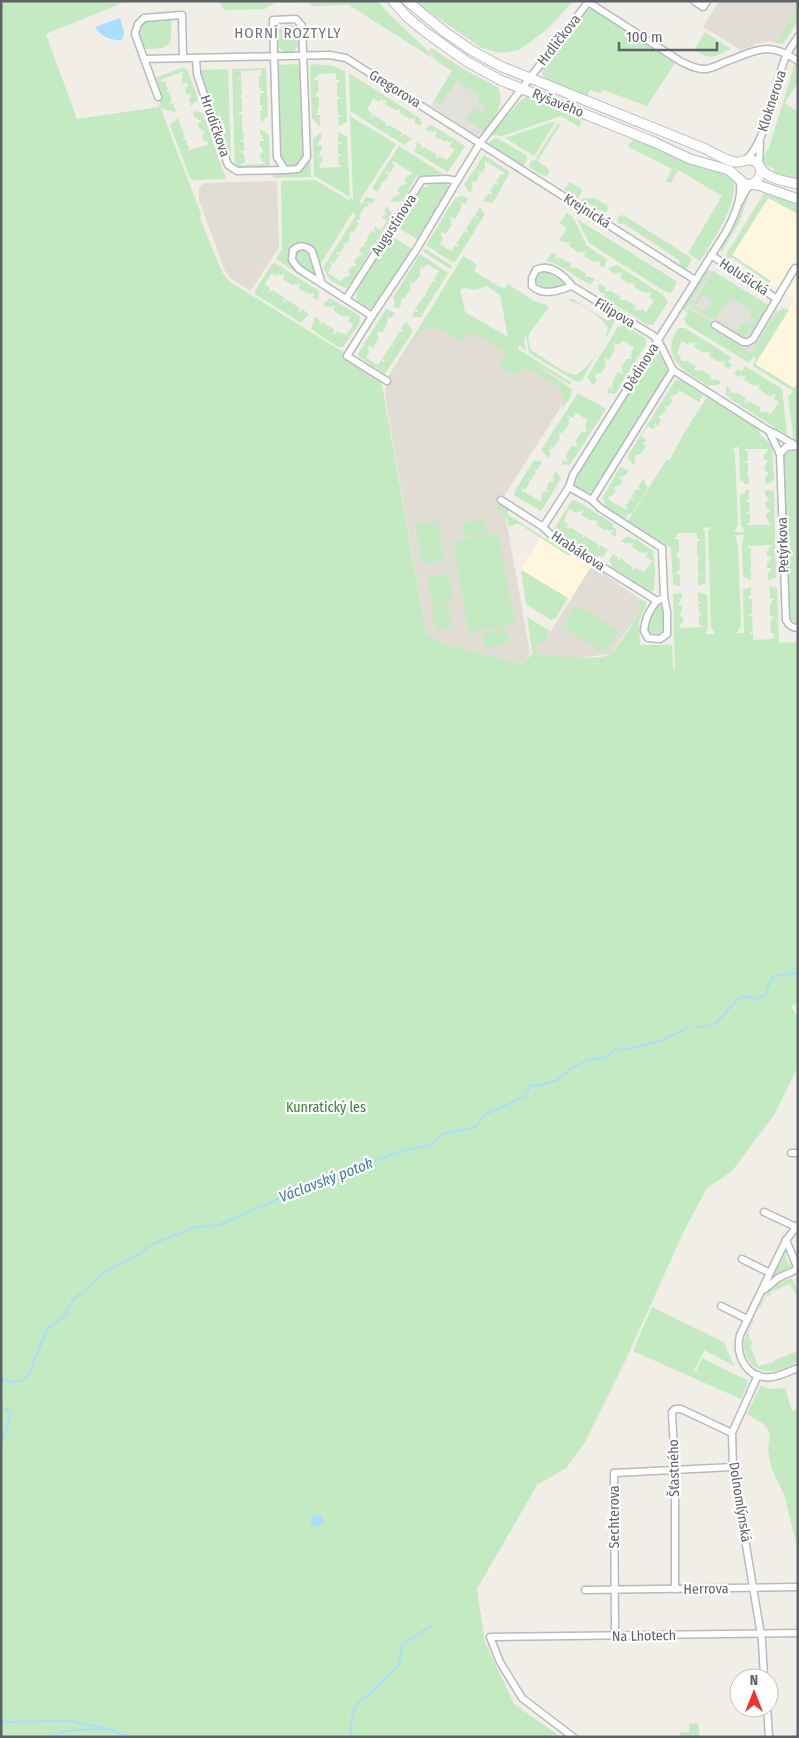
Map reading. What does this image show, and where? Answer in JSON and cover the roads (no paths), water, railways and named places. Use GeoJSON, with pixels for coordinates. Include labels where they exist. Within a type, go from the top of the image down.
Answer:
{"type":"FeatureCollection","features":[{"type":"Feature","properties":{"kind":"main road","name":"Ryšavého"},"geometry":{"type":"LineString","coordinates":[[393,1],[407,17],[424,31],[466,61],[521,89],[654,142],[690,159],[729,170],[745,184],[758,185],[798,199]]}},
{"type":"Feature","properties":{"kind":"main road","name":"Ryšavého"},"geometry":{"type":"LineString","coordinates":[[407,1],[445,32],[471,50],[500,66],[734,162],[754,161],[770,176],[798,184]]}},
{"type":"Feature","properties":{"kind":"main road"},"geometry":{"type":"LineString","coordinates":[[738,179],[737,169],[744,161]]}},
{"type":"Feature","properties":{"kind":"main road"},"geometry":{"type":"LineString","coordinates":[[752,184],[760,177],[760,167]]}},
{"type":"Feature","properties":{"kind":"street"},"geometry":{"type":"LineString","coordinates":[[694,1],[703,7],[707,1]]}},
{"type":"Feature","properties":{"kind":"street"},"geometry":{"type":"LineString","coordinates":[[588,2],[680,61],[697,68],[707,69],[772,48],[798,60]]}},
{"type":"Feature","properties":{"kind":"street","name":"Hrdličkova"},"geometry":{"type":"LineString","coordinates":[[528,79],[588,2]]}},
{"type":"Feature","properties":{"kind":"street"},"geometry":{"type":"LineString","coordinates":[[158,97],[136,34],[138,24],[144,18],[182,15],[183,58]]}},
{"type":"Feature","properties":{"kind":"street"},"geometry":{"type":"LineString","coordinates":[[285,170],[277,158],[273,20],[296,19],[299,22],[302,26],[304,55]]}},
{"type":"Feature","properties":{"kind":"street","name":"Kloknerova"},"geometry":{"type":"LineString","coordinates":[[744,161],[752,154],[760,139],[787,54],[798,37]]}},
{"type":"Feature","properties":{"kind":"street","name":"Gregorova"},"geometry":{"type":"LineString","coordinates":[[144,59],[330,54],[346,58],[480,143]]}},
{"type":"Feature","properties":{"kind":"street","name":"Hrudičkova"},"geometry":{"type":"LineString","coordinates":[[196,58],[197,74],[228,165],[237,172],[298,169],[307,157],[304,55]]}},
{"type":"Feature","properties":{"kind":"street"},"geometry":{"type":"LineString","coordinates":[[387,381],[347,356],[416,250],[480,143],[528,79]]}},
{"type":"Feature","properties":{"kind":"street","name":"Kloknerova"},"geometry":{"type":"LineString","coordinates":[[760,139],[758,160],[760,167]]}},
{"type":"Feature","properties":{"kind":"street","name":"Krejnická"},"geometry":{"type":"LineString","coordinates":[[480,143],[695,280]]}},
{"type":"Feature","properties":{"kind":"street","name":"Augustinova"},"geometry":{"type":"LineString","coordinates":[[346,299],[422,180],[447,179],[457,181]]}},
{"type":"Feature","properties":{"kind":"street","name":"Dědinova"},"geometry":{"type":"LineString","coordinates":[[737,207],[740,188],[738,179]]}},
{"type":"Feature","properties":{"kind":"street","name":"Dědinova"},"geometry":{"type":"LineString","coordinates":[[543,527],[569,487],[573,475],[726,232],[744,194],[752,184]]}},
{"type":"Feature","properties":{"kind":"street"},"geometry":{"type":"LineString","coordinates":[[322,284],[312,251],[308,247],[303,246],[293,250],[292,260],[295,265],[322,284],[372,316]]}},
{"type":"Feature","properties":{"kind":"street","name":"Holušická"},"geometry":{"type":"LineString","coordinates":[[711,255],[777,299]]}},
{"type":"Feature","properties":{"kind":"street","name":"Filipova"},"geometry":{"type":"LineString","coordinates":[[572,286],[543,292],[532,286],[532,278],[539,268],[552,269],[567,278],[572,286],[652,335],[658,341]]}},
{"type":"Feature","properties":{"kind":"street"},"geometry":{"type":"LineString","coordinates":[[714,325],[743,342],[753,339],[795,268],[798,269]]}},
{"type":"Feature","properties":{"kind":"street"},"geometry":{"type":"LineString","coordinates":[[658,341],[673,370],[769,431],[797,446]]}},
{"type":"Feature","properties":{"kind":"street","name":"Dědinova"},"geometry":{"type":"LineString","coordinates":[[592,500],[673,370]]}},
{"type":"Feature","properties":{"kind":"street","name":"Petýrkova"},"geometry":{"type":"LineString","coordinates":[[769,431],[780,454],[786,620],[788,625],[798,628]]}},
{"type":"Feature","properties":{"kind":"street"},"geometry":{"type":"LineString","coordinates":[[780,454],[786,447],[797,446]]}},
{"type":"Feature","properties":{"kind":"street"},"geometry":{"type":"LineString","coordinates":[[569,487],[592,500],[600,508],[662,548],[667,630],[664,637],[656,640],[648,638],[644,631],[648,612],[664,596]]}},
{"type":"Feature","properties":{"kind":"street","name":"Hrabákova"},"geometry":{"type":"LineString","coordinates":[[501,500],[543,527],[550,534],[657,601]]}},
{"type":"Feature","properties":{"kind":"street"},"geometry":{"type":"LineString","coordinates":[[764,1212],[797,1226],[786,1240],[747,1319],[740,1335],[739,1354],[746,1366],[758,1375],[771,1377],[798,1368]]}},
{"type":"Feature","properties":{"kind":"street"},"geometry":{"type":"LineString","coordinates":[[758,1298],[768,1285],[798,1269],[786,1240]]}},
{"type":"Feature","properties":{"kind":"street"},"geometry":{"type":"LineString","coordinates":[[742,1259],[770,1273]]}},
{"type":"Feature","properties":{"kind":"street"},"geometry":{"type":"LineString","coordinates":[[721,1306],[747,1319]]}},
{"type":"Feature","properties":{"kind":"street","name":"Dolnomlýnská"},"geometry":{"type":"LineString","coordinates":[[758,1375],[732,1433],[733,1467],[760,1633],[763,1668]]}},
{"type":"Feature","properties":{"kind":"street","name":"Šťastného"},"geometry":{"type":"LineString","coordinates":[[675,1589],[675,1470],[672,1412],[675,1409],[681,1409],[732,1433]]}},
{"type":"Feature","properties":{"kind":"street","name":"Sechterova"},"geometry":{"type":"LineString","coordinates":[[615,1636],[614,1473],[733,1467]]}},
{"type":"Feature","properties":{"kind":"street","name":"Herrova"},"geometry":{"type":"LineString","coordinates":[[614,1590],[798,1587]]}},
{"type":"Feature","properties":{"kind":"street"},"geometry":{"type":"LineString","coordinates":[[585,1590],[614,1590]]}},
{"type":"Feature","properties":{"kind":"street","name":"Na Lhotech"},"geometry":{"type":"LineString","coordinates":[[573,1737],[522,1698],[500,1662],[490,1637],[798,1633]]}},
{"type":"Feature","properties":{"kind":"street"},"geometry":{"type":"LineString","coordinates":[[767,1718],[769,1737]]}},
{"type":"Feature","properties":{"kind":"water"},"geometry":{"type":"Polygon","coordinates":[[[120,18],[124,33],[122,40],[114,40],[107,37],[95,27],[120,18]]]}},
{"type":"Feature","properties":{"kind":"water"},"geometry":{"type":"Polygon","coordinates":[[[318,1515],[325,1522],[315,1527],[310,1525],[312,1516],[318,1515]]]}},
{"type":"Feature","properties":{"kind":"waterway","name":"Václavský potok"},"geometry":{"type":"LineString","coordinates":[[696,1028],[715,1024],[738,999],[743,997],[756,999],[765,995],[772,977],[798,972]]}},
{"type":"Feature","properties":{"kind":"waterway","name":"Václavský potok"},"geometry":{"type":"LineString","coordinates":[[1,1379],[11,1382],[21,1381],[28,1376],[48,1328],[64,1317],[74,1298],[88,1289],[103,1273],[136,1256],[153,1244],[196,1227],[219,1225],[344,1170],[358,1167],[401,1151],[431,1145],[443,1134],[477,1126],[483,1116],[525,1096],[531,1085],[538,1086],[557,1080],[570,1069],[588,1060],[606,1057],[614,1050],[628,1049],[660,1041],[689,1027]]}},
{"type":"Feature","properties":{"kind":"waterway"},"geometry":{"type":"LineString","coordinates":[[1,1407],[9,1411],[11,1415],[1,1444]]}},
{"type":"Feature","properties":{"kind":"waterway"},"geometry":{"type":"LineString","coordinates":[[351,1737],[352,1717],[355,1707],[399,1666],[402,1644],[431,1626]]}},
{"type":"Feature","properties":{"kind":"waterway"},"geometry":{"type":"LineString","coordinates":[[1,1722],[69,1721],[109,1729]]}},
{"type":"Feature","properties":{"kind":"waterway"},"geometry":{"type":"LineString","coordinates":[[48,1737],[73,1730],[104,1729]]}},
{"type":"Feature","properties":{"kind":"waterway"},"geometry":{"type":"LineString","coordinates":[[109,1729],[130,1737]]}},
{"type":"Feature","properties":{"kind":"district","name":"HORNÍ ROZTYLY"},"geometry":{"type":"Point","coordinates":[288,33]}},
{"type":"Feature","properties":{"kind":"park label","name":"Kunratický les"},"geometry":{"type":"Point","coordinates":[326,1107]}}]}
